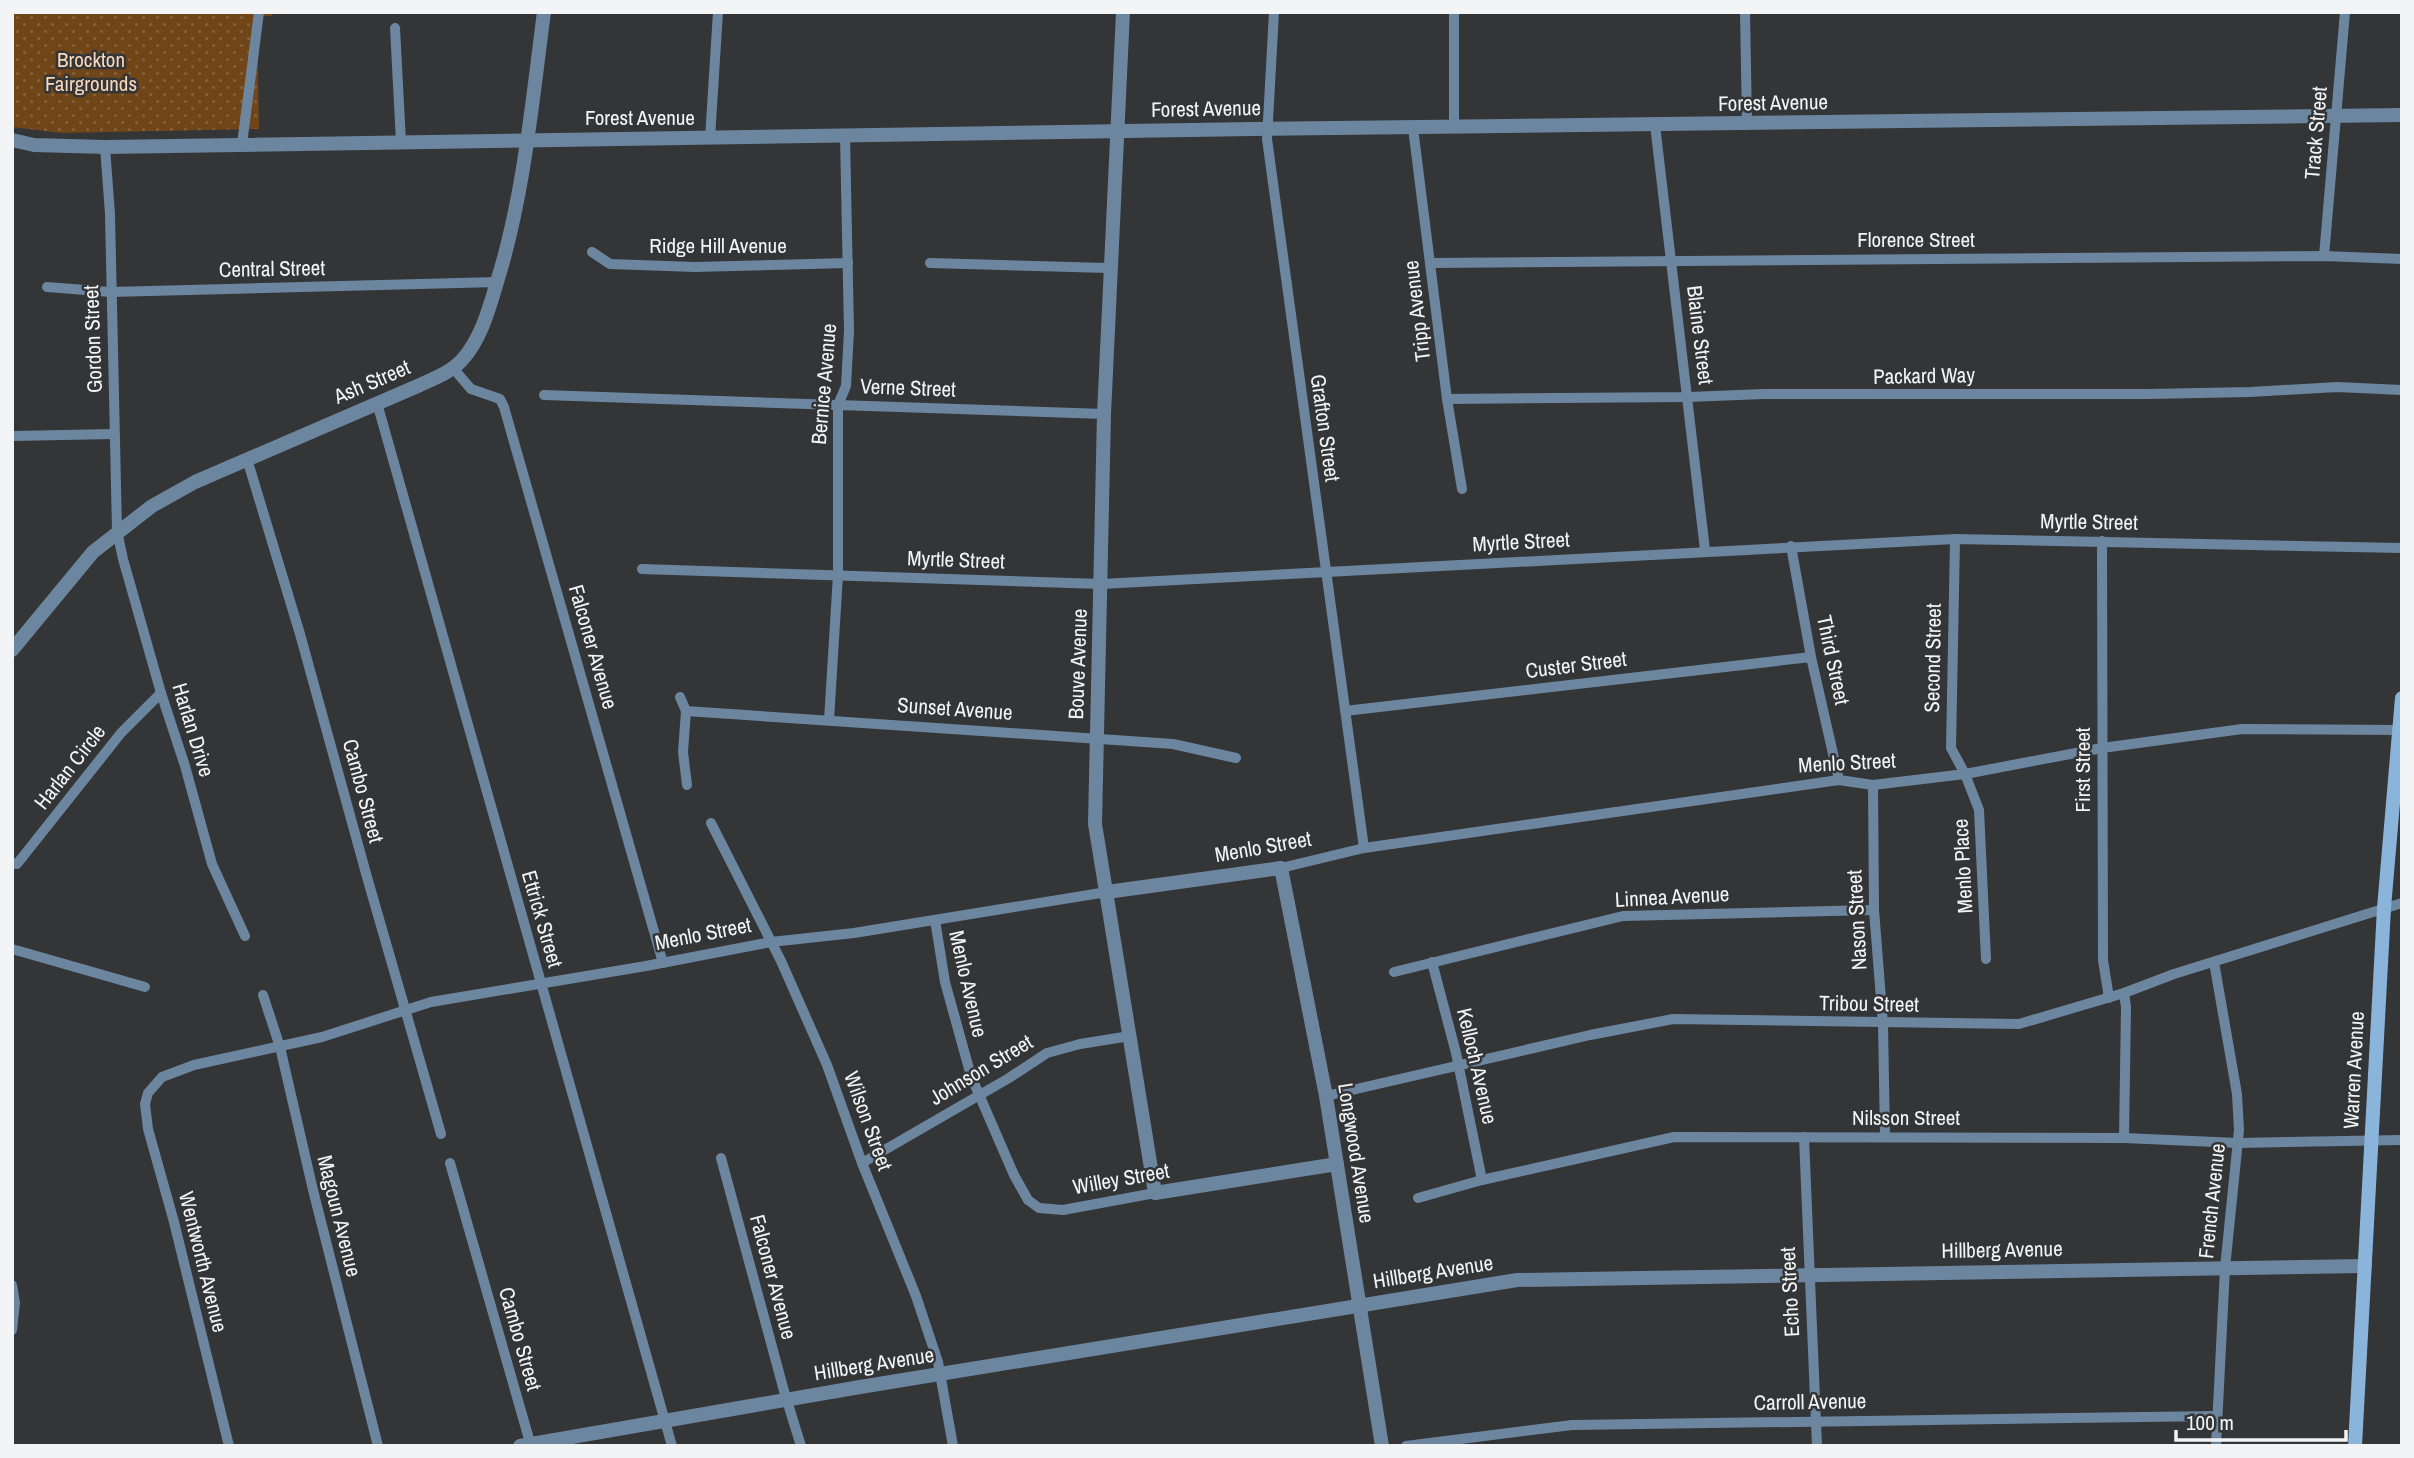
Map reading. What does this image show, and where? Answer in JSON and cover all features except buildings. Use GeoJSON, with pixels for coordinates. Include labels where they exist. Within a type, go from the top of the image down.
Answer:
{"type":"FeatureCollection","features":[{"type":"Feature","properties":{"kind":"main road","name":"Warren Avenue"},"geometry":{"type":"LineString","coordinates":[[2355,1446],[2384,908],[2398,785],[2402,698]]}},
{"type":"Feature","properties":{"kind":"street"},"geometry":{"type":"LineString","coordinates":[[242,144],[259,12]]}},
{"type":"Feature","properties":{"kind":"street","name":"Ash Street"},"geometry":{"type":"LineString","coordinates":[[12,650],[84,562],[117,531],[171,495],[453,368],[475,342],[497,282],[514,223],[528,140],[544,12]]}},
{"type":"Feature","properties":{"kind":"street"},"geometry":{"type":"LineString","coordinates":[[710,138],[718,12]]}},
{"type":"Feature","properties":{"kind":"street","name":"Bouve Avenue"},"geometry":{"type":"LineString","coordinates":[[1123,12],[1115,132],[1104,414],[1096,824],[1155,1193]]}},
{"type":"Feature","properties":{"kind":"street","name":"Grafton Street"},"geometry":{"type":"LineString","coordinates":[[1274,12],[1267,129],[1364,848]]}},
{"type":"Feature","properties":{"kind":"street"},"geometry":{"type":"LineString","coordinates":[[1454,12],[1454,127]]}},
{"type":"Feature","properties":{"kind":"street"},"geometry":{"type":"LineString","coordinates":[[1745,12],[1747,124]]}},
{"type":"Feature","properties":{"kind":"street","name":"Track Street"},"geometry":{"type":"LineString","coordinates":[[2324,256],[2345,12]]}},
{"type":"Feature","properties":{"kind":"street"},"geometry":{"type":"LineString","coordinates":[[395,28],[401,142]]}},
{"type":"Feature","properties":{"kind":"street","name":"Forest Avenue"},"geometry":{"type":"LineString","coordinates":[[12,140],[34,145],[105,147],[2402,115]]}},
{"type":"Feature","properties":{"kind":"street","name":"Blaine Street"},"geometry":{"type":"LineString","coordinates":[[1655,125],[1705,551]]}},
{"type":"Feature","properties":{"kind":"street","name":"Tripp Avenue"},"geometry":{"type":"LineString","coordinates":[[1413,128],[1447,399],[1462,489]]}},
{"type":"Feature","properties":{"kind":"street","name":"Bernice Avenue"},"geometry":{"type":"LineString","coordinates":[[829,720],[838,575],[838,405],[846,386],[849,331],[845,136]]}},
{"type":"Feature","properties":{"kind":"street","name":"Gordon Street"},"geometry":{"type":"LineString","coordinates":[[105,147],[110,214],[117,531]]}},
{"type":"Feature","properties":{"kind":"street","name":"Ridge Hill Avenue"},"geometry":{"type":"LineString","coordinates":[[592,252],[610,264],[695,267],[848,263]]}},
{"type":"Feature","properties":{"kind":"street","name":"Florence Street"},"geometry":{"type":"LineString","coordinates":[[1431,263],[2324,256],[2402,259]]}},
{"type":"Feature","properties":{"kind":"street"},"geometry":{"type":"LineString","coordinates":[[930,263],[1109,268]]}},
{"type":"Feature","properties":{"kind":"street","name":"Central Street"},"geometry":{"type":"LineString","coordinates":[[47,287],[111,292],[497,282]]}},
{"type":"Feature","properties":{"kind":"street","name":"Falconer Avenue"},"geometry":{"type":"LineString","coordinates":[[453,368],[471,389],[500,399],[504,407],[663,963]]}},
{"type":"Feature","properties":{"kind":"street","name":"Packard Way"},"geometry":{"type":"LineString","coordinates":[[1447,399],[1764,394],[1897,396],[2173,393],[2337,387],[2402,390]]}},
{"type":"Feature","properties":{"kind":"street","name":"Verne Street"},"geometry":{"type":"LineString","coordinates":[[544,395],[1104,414]]}},
{"type":"Feature","properties":{"kind":"street","name":"Ettrick Street"},"geometry":{"type":"LineString","coordinates":[[377,403],[672,1446]]}},
{"type":"Feature","properties":{"kind":"street"},"geometry":{"type":"LineString","coordinates":[[12,436],[114,434]]}},
{"type":"Feature","properties":{"kind":"street","name":"Cambo Street"},"geometry":{"type":"LineString","coordinates":[[247,459],[300,634],[441,1134]]}},
{"type":"Feature","properties":{"kind":"street","name":"Harlan Drive"},"geometry":{"type":"LineString","coordinates":[[117,531],[160,693],[185,766],[212,864],[245,936]]}},
{"type":"Feature","properties":{"kind":"street","name":"Myrtle Street"},"geometry":{"type":"LineString","coordinates":[[642,569],[1101,584],[1955,539],[2402,548]]}},
{"type":"Feature","properties":{"kind":"street","name":"Second Street"},"geometry":{"type":"LineString","coordinates":[[1955,539],[1951,748],[1965,774]]}},
{"type":"Feature","properties":{"kind":"street","name":"First Street"},"geometry":{"type":"LineString","coordinates":[[2102,541],[2103,960],[2109,998]]}},
{"type":"Feature","properties":{"kind":"street","name":"Third Street"},"geometry":{"type":"LineString","coordinates":[[1791,547],[1811,657],[1839,780]]}},
{"type":"Feature","properties":{"kind":"street","name":"Custer Street"},"geometry":{"type":"LineString","coordinates":[[1345,711],[1811,657]]}},
{"type":"Feature","properties":{"kind":"street","name":"Harlan Circle"},"geometry":{"type":"LineString","coordinates":[[14,867],[121,733],[160,693]]}},
{"type":"Feature","properties":{"kind":"street"},"geometry":{"type":"LineString","coordinates":[[680,697],[686,711],[683,752],[687,785]]}},
{"type":"Feature","properties":{"kind":"street","name":"Sunset Avenue"},"geometry":{"type":"LineString","coordinates":[[686,711],[1173,744],[1236,758]]}},
{"type":"Feature","properties":{"kind":"street","name":"Menlo Street"},"geometry":{"type":"LineString","coordinates":[[150,1088],[162,1077],[194,1065],[343,1031],[405,1008],[771,942],[855,933],[1107,892],[1281,868],[1364,848],[1839,780],[1873,785],[1965,774],[2102,748],[2242,729],[2399,730]]}},
{"type":"Feature","properties":{"kind":"street","name":"Menlo Place"},"geometry":{"type":"LineString","coordinates":[[1965,774],[1979,810],[1986,959]]}},
{"type":"Feature","properties":{"kind":"street","name":"Nason Street"},"geometry":{"type":"LineString","coordinates":[[1873,785],[1874,910],[1883,1024],[1885,1136]]}},
{"type":"Feature","properties":{"kind":"street","name":"Wilson Street"},"geometry":{"type":"LineString","coordinates":[[711,823],[818,1043],[862,1163],[916,1296],[941,1375],[953,1446]]}},
{"type":"Feature","properties":{"kind":"street","name":"Longwood Avenue"},"geometry":{"type":"LineString","coordinates":[[1281,868],[1326,1096],[1382,1446]]}},
{"type":"Feature","properties":{"kind":"street","name":"Tribou Street"},"geometry":{"type":"LineString","coordinates":[[1326,1096],[1590,1035],[1673,1019],[2019,1024],[2109,998],[2174,974],[2402,903]]}},
{"type":"Feature","properties":{"kind":"street","name":"Linnea Avenue"},"geometry":{"type":"LineString","coordinates":[[1394,972],[1623,916],[1874,910]]}},
{"type":"Feature","properties":{"kind":"street","name":"Menlo Avenue"},"geometry":{"type":"LineString","coordinates":[[935,920],[950,1000],[978,1096]]}},
{"type":"Feature","properties":{"kind":"street"},"geometry":{"type":"LineString","coordinates":[[12,949],[145,987]]}},
{"type":"Feature","properties":{"kind":"street","name":"Kelloch Avenue"},"geometry":{"type":"LineString","coordinates":[[1432,962],[1459,1067],[1482,1180]]}},
{"type":"Feature","properties":{"kind":"street","name":"French Avenue"},"geometry":{"type":"LineString","coordinates":[[2214,962],[2236,1094],[2238,1143],[2225,1268],[2216,1446]]}},
{"type":"Feature","properties":{"kind":"street"},"geometry":{"type":"LineString","coordinates":[[2124,993],[2124,1138]]}},
{"type":"Feature","properties":{"kind":"street","name":"Magoun Avenue"},"geometry":{"type":"LineString","coordinates":[[263,995],[280,1047],[378,1446]]}},
{"type":"Feature","properties":{"kind":"street","name":"Johnson Street"},"geometry":{"type":"LineString","coordinates":[[862,1163],[1047,1053],[1080,1044],[1130,1036]]}},
{"type":"Feature","properties":{"kind":"street","name":"Wentworth Avenue"},"geometry":{"type":"LineString","coordinates":[[150,1088],[145,1104],[148,1129],[174,1222],[229,1446]]}},
{"type":"Feature","properties":{"kind":"street","name":"Willey Street"},"geometry":{"type":"LineString","coordinates":[[978,1096],[1020,1186],[1033,1205],[1047,1210],[1063,1210],[1337,1164]]}},
{"type":"Feature","properties":{"kind":"street","name":"Nilsson Street"},"geometry":{"type":"LineString","coordinates":[[1418,1198],[1482,1180],[1674,1137],[2124,1138],[2238,1143],[2402,1140]]}},
{"type":"Feature","properties":{"kind":"street","name":"Echo Street"},"geometry":{"type":"LineString","coordinates":[[1804,1138],[1816,1446]]}},
{"type":"Feature","properties":{"kind":"street","name":"Falconer Avenue"},"geometry":{"type":"LineString","coordinates":[[722,1158],[801,1446]]}},
{"type":"Feature","properties":{"kind":"street","name":"Cambo Street"},"geometry":{"type":"LineString","coordinates":[[450,1163],[527,1445]]}},
{"type":"Feature","properties":{"kind":"street","name":"Hillberg Avenue"},"geometry":{"type":"LineString","coordinates":[[527,1445],[1517,1280],[1808,1273],[2365,1266]]}},
{"type":"Feature","properties":{"kind":"street"},"geometry":{"type":"LineString","coordinates":[[12,1285],[15,1318],[12,1330]]}},
{"type":"Feature","properties":{"kind":"street","name":"Carroll Avenue"},"geometry":{"type":"LineString","coordinates":[[1406,1446],[1572,1425],[2217,1416]]}},
{"type":"Feature","properties":{"kind":"green space","name":"Brockton Fairgrounds"},"geometry":{"type":"Polygon","coordinates":[[[12,12],[273,12],[272,16],[257,16],[259,129],[61,133],[12,127],[12,12]]]}}]}
